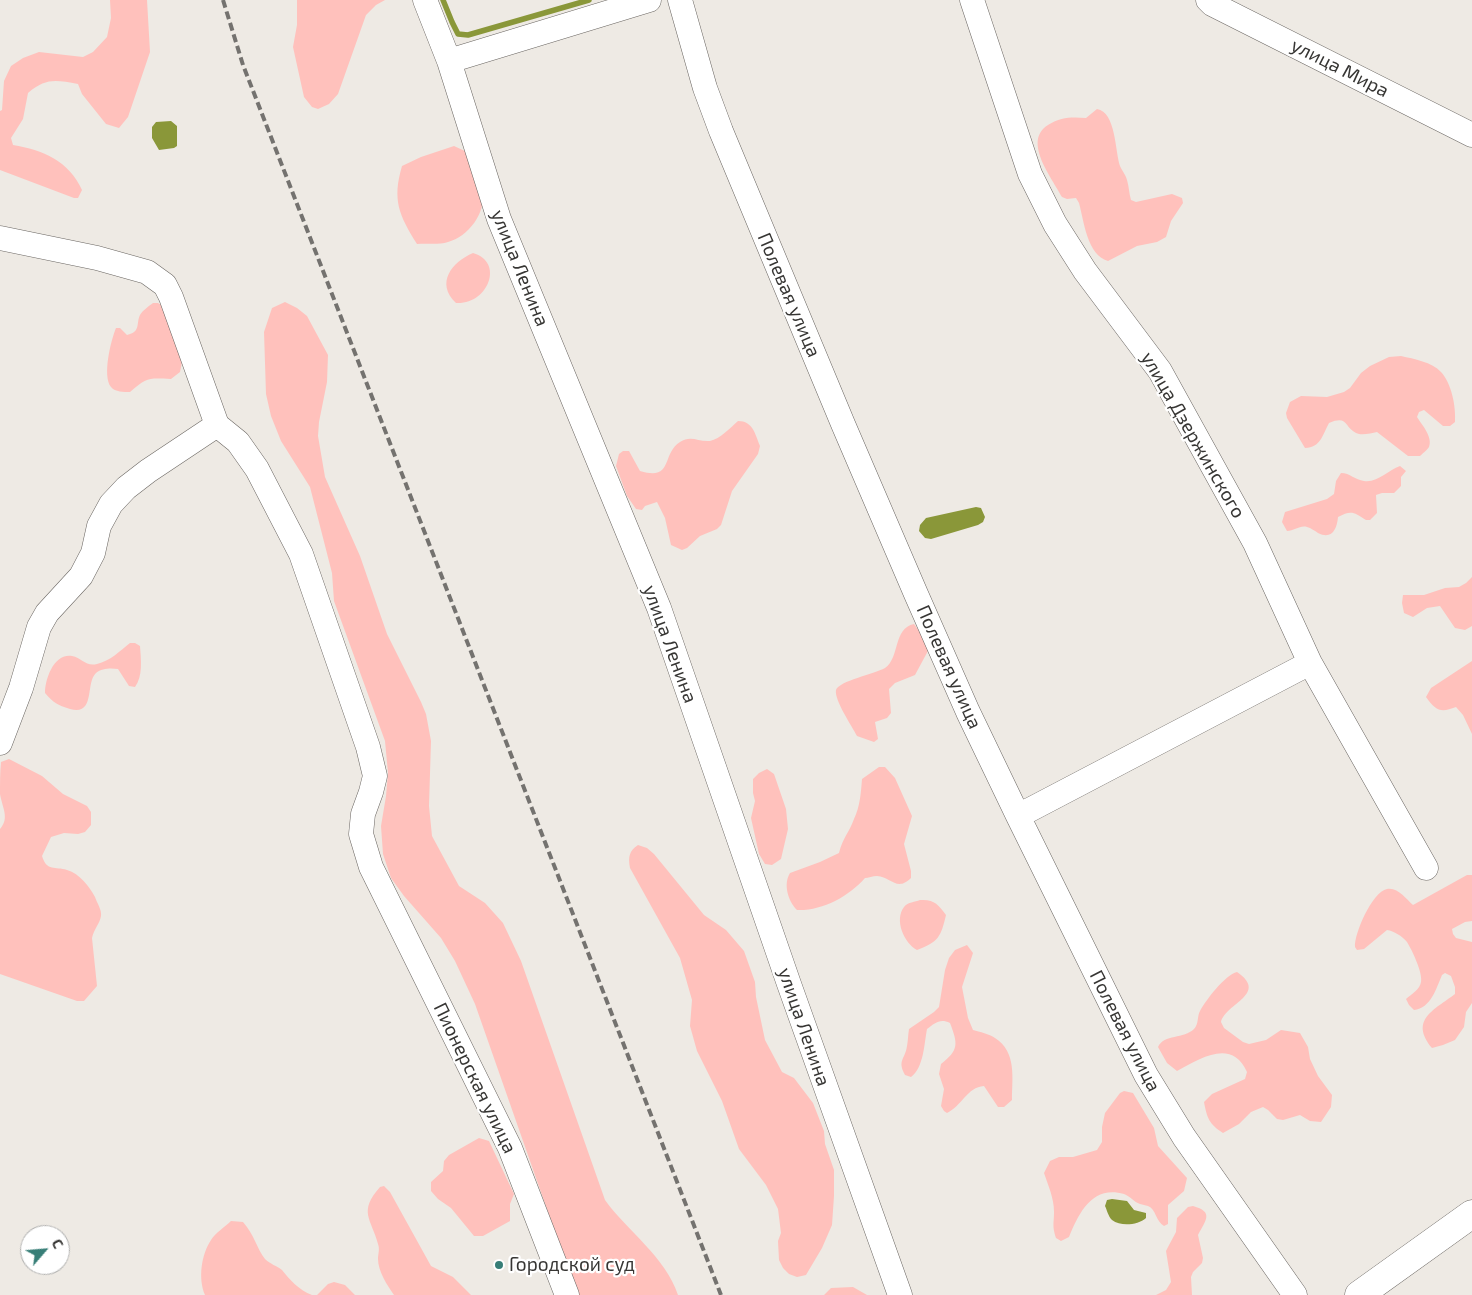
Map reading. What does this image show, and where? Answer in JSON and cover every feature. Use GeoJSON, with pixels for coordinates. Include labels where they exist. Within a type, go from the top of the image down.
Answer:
{"type":"FeatureCollection","features":[{"type":"Feature","properties":{"kind":"street","name":"улица Ленина"},"geometry":{"type":"LineString","coordinates":[[425,0],[449,61],[499,219],[659,608],[792,993],[900,1295]]}},
{"type":"Feature","properties":{"kind":"street"},"geometry":{"type":"LineString","coordinates":[[449,61],[649,0]]}},
{"type":"Feature","properties":{"kind":"street","name":"Полевая улица"},"geometry":{"type":"LineString","coordinates":[[680,0],[705,88],[725,141],[877,504],[968,712],[1146,1075],[1184,1137],[1294,1295]]}},
{"type":"Feature","properties":{"kind":"street","name":"улица Дзержинского"},"geometry":{"type":"LineString","coordinates":[[972,0],[1030,174],[1055,224],[1085,271],[1160,371],[1255,543],[1310,663],[1426,868]]}},
{"type":"Feature","properties":{"kind":"street","name":"улица Мира"},"geometry":{"type":"LineString","coordinates":[[1208,0],[1212,4],[1472,135]]}},
{"type":"Feature","properties":{"kind":"street"},"geometry":{"type":"LineString","coordinates":[[0,238],[97,258],[147,272],[165,285],[217,425],[148,471],[126,488],[111,504],[99,526],[94,553],[81,576],[47,613],[39,627],[21,688],[0,743]]}},
{"type":"Feature","properties":{"kind":"street","name":"Пионерская улица"},"geometry":{"type":"LineString","coordinates":[[217,425],[238,442],[257,469],[301,554],[368,747],[374,776],[371,792],[363,814],[361,834],[371,867],[510,1148],[567,1295]]}},
{"type":"Feature","properties":{"kind":"street"},"geometry":{"type":"LineString","coordinates":[[1018,816],[1310,663]]}},
{"type":"Feature","properties":{"kind":"street"},"geometry":{"type":"LineString","coordinates":[[1359,1295],[1472,1214]]}},
{"type":"Feature","properties":{"kind":"shaded area"},"geometry":{"type":"Polygon","coordinates":[[[110,0],[147,0],[150,52],[128,117],[119,128],[106,124],[82,94],[78,84],[51,81],[34,88],[28,93],[23,119],[11,138],[13,145],[35,150],[54,158],[70,171],[82,190],[78,198],[0,170],[0,111],[2,110],[4,81],[11,66],[23,58],[39,52],[83,57],[93,52],[107,37],[111,18],[110,0]]]}},
{"type":"Feature","properties":{"kind":"shaded area"},"geometry":{"type":"Polygon","coordinates":[[[297,0],[385,0],[376,5],[366,15],[338,94],[329,104],[318,109],[312,107],[304,97],[293,47],[297,25],[297,0]]]}},
{"type":"Feature","properties":{"kind":"shaded area"},"geometry":{"type":"Polygon","coordinates":[[[1097,109],[1108,117],[1111,124],[1118,159],[1126,178],[1131,200],[1136,202],[1172,194],[1182,198],[1183,203],[1171,221],[1166,237],[1157,242],[1137,246],[1108,261],[1101,258],[1091,245],[1076,198],[1067,199],[1062,197],[1046,170],[1038,150],[1038,140],[1041,132],[1048,125],[1066,118],[1086,118],[1097,109]]]}},
{"type":"Feature","properties":{"kind":"shaded area"},"geometry":{"type":"Polygon","coordinates":[[[171,121],[177,126],[177,146],[159,150],[152,138],[152,127],[156,122],[171,121]]]}},
{"type":"Feature","properties":{"kind":"shaded area"},"geometry":{"type":"Polygon","coordinates":[[[454,146],[467,152],[482,192],[482,208],[469,229],[455,239],[441,243],[417,244],[399,207],[398,188],[402,166],[421,157],[454,146]]]}},
{"type":"Feature","properties":{"kind":"shaded area"},"geometry":{"type":"Polygon","coordinates":[[[473,253],[483,258],[488,265],[490,273],[488,282],[484,290],[477,297],[467,302],[456,303],[447,288],[449,274],[459,262],[473,253]]]}},
{"type":"Feature","properties":{"kind":"shaded area"},"geometry":{"type":"Polygon","coordinates":[[[285,302],[307,316],[328,355],[327,382],[318,436],[325,477],[360,556],[387,634],[426,714],[431,741],[429,806],[432,836],[459,886],[485,903],[503,923],[521,961],[605,1200],[655,1256],[672,1281],[678,1295],[577,1295],[475,1004],[455,961],[441,938],[404,896],[391,878],[383,854],[381,826],[388,773],[385,741],[334,601],[332,573],[310,487],[281,441],[271,416],[266,394],[264,332],[272,308],[285,302]]]}},
{"type":"Feature","properties":{"kind":"shaded area"},"geometry":{"type":"Polygon","coordinates":[[[153,303],[163,306],[182,362],[180,372],[171,379],[149,379],[130,392],[115,390],[108,382],[107,367],[116,328],[120,328],[127,335],[134,332],[141,313],[153,303]]]}},
{"type":"Feature","properties":{"kind":"shaded area"},"geometry":{"type":"Polygon","coordinates":[[[1401,356],[1422,361],[1441,372],[1448,383],[1452,396],[1455,422],[1450,426],[1443,426],[1424,410],[1419,412],[1417,417],[1430,439],[1429,447],[1426,451],[1420,456],[1408,456],[1377,432],[1358,434],[1340,420],[1329,423],[1323,436],[1315,446],[1305,448],[1287,418],[1286,413],[1290,402],[1301,396],[1327,397],[1344,392],[1370,366],[1389,357],[1401,356]]]}},
{"type":"Feature","properties":{"kind":"shaded area"},"geometry":{"type":"Polygon","coordinates":[[[738,421],[747,423],[750,426],[760,446],[758,454],[732,491],[721,525],[717,529],[700,536],[682,550],[671,545],[665,518],[657,502],[645,506],[642,510],[636,509],[627,496],[616,466],[619,454],[623,451],[629,451],[640,471],[658,472],[666,465],[674,447],[680,442],[688,439],[714,440],[738,421]]]}},
{"type":"Feature","properties":{"kind":"shaded area"},"geometry":{"type":"Polygon","coordinates":[[[1400,466],[1406,471],[1401,477],[1401,486],[1394,493],[1376,495],[1377,513],[1370,520],[1352,513],[1346,513],[1338,517],[1335,529],[1327,535],[1304,527],[1287,531],[1282,522],[1285,512],[1327,499],[1334,494],[1336,481],[1341,473],[1369,481],[1400,466]]]}},
{"type":"Feature","properties":{"kind":"shaded area"},"geometry":{"type":"Polygon","coordinates":[[[976,507],[981,508],[985,517],[983,522],[978,525],[931,539],[925,538],[919,531],[920,525],[926,518],[976,507]]]}},
{"type":"Feature","properties":{"kind":"shaded area"},"geometry":{"type":"Polygon","coordinates":[[[1472,577],[1472,626],[1465,630],[1455,628],[1440,606],[1427,608],[1413,617],[1404,613],[1403,595],[1424,595],[1445,588],[1459,587],[1472,577]]]}},
{"type":"Feature","properties":{"kind":"shaded area"},"geometry":{"type":"Polygon","coordinates":[[[914,624],[928,643],[929,649],[915,675],[895,683],[889,689],[891,713],[887,718],[875,722],[878,739],[874,742],[857,736],[840,706],[836,690],[843,684],[885,668],[893,657],[903,631],[914,624]]]}},
{"type":"Feature","properties":{"kind":"shaded area"},"geometry":{"type":"Polygon","coordinates":[[[130,643],[140,646],[140,673],[135,687],[129,686],[118,669],[110,669],[101,670],[96,673],[91,684],[87,703],[78,710],[59,705],[45,693],[49,674],[60,659],[72,656],[93,665],[102,663],[130,643]]]}},
{"type":"Feature","properties":{"kind":"shaded area"},"geometry":{"type":"Polygon","coordinates":[[[1472,661],[1472,734],[1463,715],[1456,707],[1439,710],[1426,697],[1431,688],[1472,661]]]}},
{"type":"Feature","properties":{"kind":"shaded area"},"geometry":{"type":"Polygon","coordinates":[[[9,759],[42,776],[63,794],[87,806],[91,812],[91,825],[85,832],[78,834],[64,833],[51,837],[42,856],[46,864],[52,868],[67,870],[80,877],[93,893],[100,909],[100,919],[92,938],[97,986],[84,1001],[77,1001],[0,974],[0,829],[5,817],[0,794],[0,774],[1,762],[9,759]]]}},
{"type":"Feature","properties":{"kind":"shaded area"},"geometry":{"type":"Polygon","coordinates":[[[879,767],[885,767],[895,778],[912,816],[904,844],[911,878],[902,884],[898,884],[877,876],[865,878],[851,891],[834,902],[816,908],[797,910],[791,902],[787,887],[790,873],[839,853],[858,810],[862,779],[879,767]]]}},
{"type":"Feature","properties":{"kind":"shaded area"},"geometry":{"type":"Polygon","coordinates":[[[767,769],[774,774],[786,809],[788,829],[781,859],[772,865],[765,864],[759,854],[751,818],[755,801],[753,779],[767,769]]]}},
{"type":"Feature","properties":{"kind":"shaded area"},"geometry":{"type":"Polygon","coordinates":[[[638,845],[647,848],[654,854],[704,915],[726,930],[744,951],[755,982],[756,997],[765,1040],[782,1072],[794,1078],[813,1103],[824,1131],[825,1144],[834,1170],[832,1225],[822,1248],[806,1275],[797,1277],[789,1274],[779,1260],[778,1241],[781,1233],[778,1209],[766,1185],[739,1149],[722,1101],[697,1051],[690,1026],[692,1000],[680,958],[630,868],[630,855],[638,845]]]}},
{"type":"Feature","properties":{"kind":"shaded area"},"geometry":{"type":"Polygon","coordinates":[[[1467,875],[1472,875],[1472,921],[1465,922],[1452,929],[1456,938],[1472,942],[1472,1003],[1466,1012],[1464,1027],[1455,1040],[1432,1048],[1423,1030],[1424,1023],[1432,1011],[1455,994],[1455,987],[1451,976],[1445,973],[1442,975],[1429,1002],[1425,1006],[1414,1010],[1406,999],[1419,987],[1421,978],[1417,962],[1407,942],[1398,934],[1387,930],[1364,949],[1357,950],[1355,941],[1365,914],[1381,892],[1387,889],[1395,890],[1413,905],[1467,875]]]}},
{"type":"Feature","properties":{"kind":"shaded area"},"geometry":{"type":"Polygon","coordinates":[[[920,900],[929,900],[935,903],[946,915],[935,941],[917,950],[912,947],[905,937],[900,924],[900,918],[901,912],[906,905],[920,900]]]}},
{"type":"Feature","properties":{"kind":"shaded area"},"geometry":{"type":"Polygon","coordinates":[[[967,945],[973,953],[962,987],[968,1018],[973,1030],[995,1038],[1007,1050],[1012,1066],[1012,1100],[1004,1107],[998,1107],[984,1086],[978,1087],[947,1113],[941,1106],[944,1089],[939,1074],[941,1064],[951,1055],[955,1046],[950,1023],[940,1021],[927,1029],[919,1067],[911,1077],[905,1075],[902,1063],[909,1029],[939,1007],[945,970],[949,958],[955,950],[967,945]]]}},
{"type":"Feature","properties":{"kind":"shaded area"},"geometry":{"type":"Polygon","coordinates":[[[1237,972],[1246,980],[1249,986],[1243,998],[1224,1015],[1221,1022],[1224,1028],[1243,1042],[1249,1044],[1266,1040],[1281,1030],[1300,1033],[1308,1047],[1310,1059],[1318,1076],[1332,1095],[1331,1107],[1321,1122],[1310,1121],[1300,1115],[1283,1120],[1277,1119],[1263,1107],[1251,1112],[1239,1124],[1223,1133],[1209,1120],[1204,1102],[1212,1094],[1245,1079],[1247,1072],[1241,1062],[1225,1053],[1215,1054],[1177,1071],[1167,1063],[1158,1047],[1169,1038],[1185,1034],[1194,1029],[1197,1025],[1200,1011],[1211,995],[1227,978],[1237,972]]]}},
{"type":"Feature","properties":{"kind":"shaded area"},"geometry":{"type":"Polygon","coordinates":[[[1124,1091],[1133,1093],[1154,1128],[1158,1146],[1187,1178],[1184,1191],[1168,1205],[1168,1224],[1164,1226],[1159,1222],[1151,1208],[1138,1203],[1124,1194],[1113,1192],[1095,1197],[1082,1210],[1069,1237],[1061,1241],[1056,1238],[1055,1234],[1053,1202],[1044,1173],[1050,1161],[1059,1157],[1073,1157],[1097,1150],[1102,1142],[1102,1127],[1105,1113],[1120,1093],[1124,1091]]]}},
{"type":"Feature","properties":{"kind":"shaded area"},"geometry":{"type":"Polygon","coordinates":[[[479,1138],[489,1141],[514,1194],[510,1204],[510,1221],[483,1236],[474,1236],[451,1208],[438,1199],[431,1191],[431,1182],[443,1171],[444,1161],[449,1155],[479,1138]]]}},
{"type":"Feature","properties":{"kind":"shaded area"},"geometry":{"type":"Polygon","coordinates":[[[384,1186],[390,1192],[431,1266],[453,1277],[471,1295],[394,1295],[381,1273],[378,1259],[379,1246],[368,1215],[369,1203],[380,1187],[384,1186]]]}},
{"type":"Feature","properties":{"kind":"shaded area"},"geometry":{"type":"Polygon","coordinates":[[[1107,1200],[1127,1201],[1134,1210],[1146,1213],[1146,1218],[1129,1224],[1120,1224],[1112,1220],[1105,1206],[1107,1200]]]}},
{"type":"Feature","properties":{"kind":"shaded area"},"geometry":{"type":"Polygon","coordinates":[[[1193,1206],[1204,1211],[1206,1217],[1198,1235],[1203,1258],[1202,1263],[1193,1272],[1191,1277],[1192,1295],[1156,1295],[1166,1290],[1171,1282],[1166,1251],[1176,1232],[1177,1218],[1188,1207],[1193,1206]]]}},
{"type":"Feature","properties":{"kind":"shaded area"},"geometry":{"type":"Polygon","coordinates":[[[231,1221],[243,1222],[265,1259],[282,1270],[299,1288],[312,1295],[205,1295],[201,1275],[205,1253],[213,1237],[231,1221]]]}},
{"type":"Feature","properties":{"kind":"shaded area"},"geometry":{"type":"Polygon","coordinates":[[[334,1282],[345,1285],[355,1295],[317,1295],[328,1284],[334,1282]]]}},
{"type":"Feature","properties":{"kind":"shaded area"},"geometry":{"type":"Polygon","coordinates":[[[853,1287],[867,1295],[824,1295],[831,1288],[853,1287]]]}},
{"type":"Feature","properties":{"kind":"waterway"},"geometry":{"type":"LineString","coordinates":[[443,0],[458,34],[468,35],[589,0]]}},
{"type":"Feature","properties":{"kind":"railway"},"geometry":{"type":"LineString","coordinates":[[223,0],[243,65],[721,1295]]}},
{"type":"Feature","properties":{"kind":"place","name":"Городской суд"},"geometry":{"type":"Point","coordinates":[499,1265]}}]}
